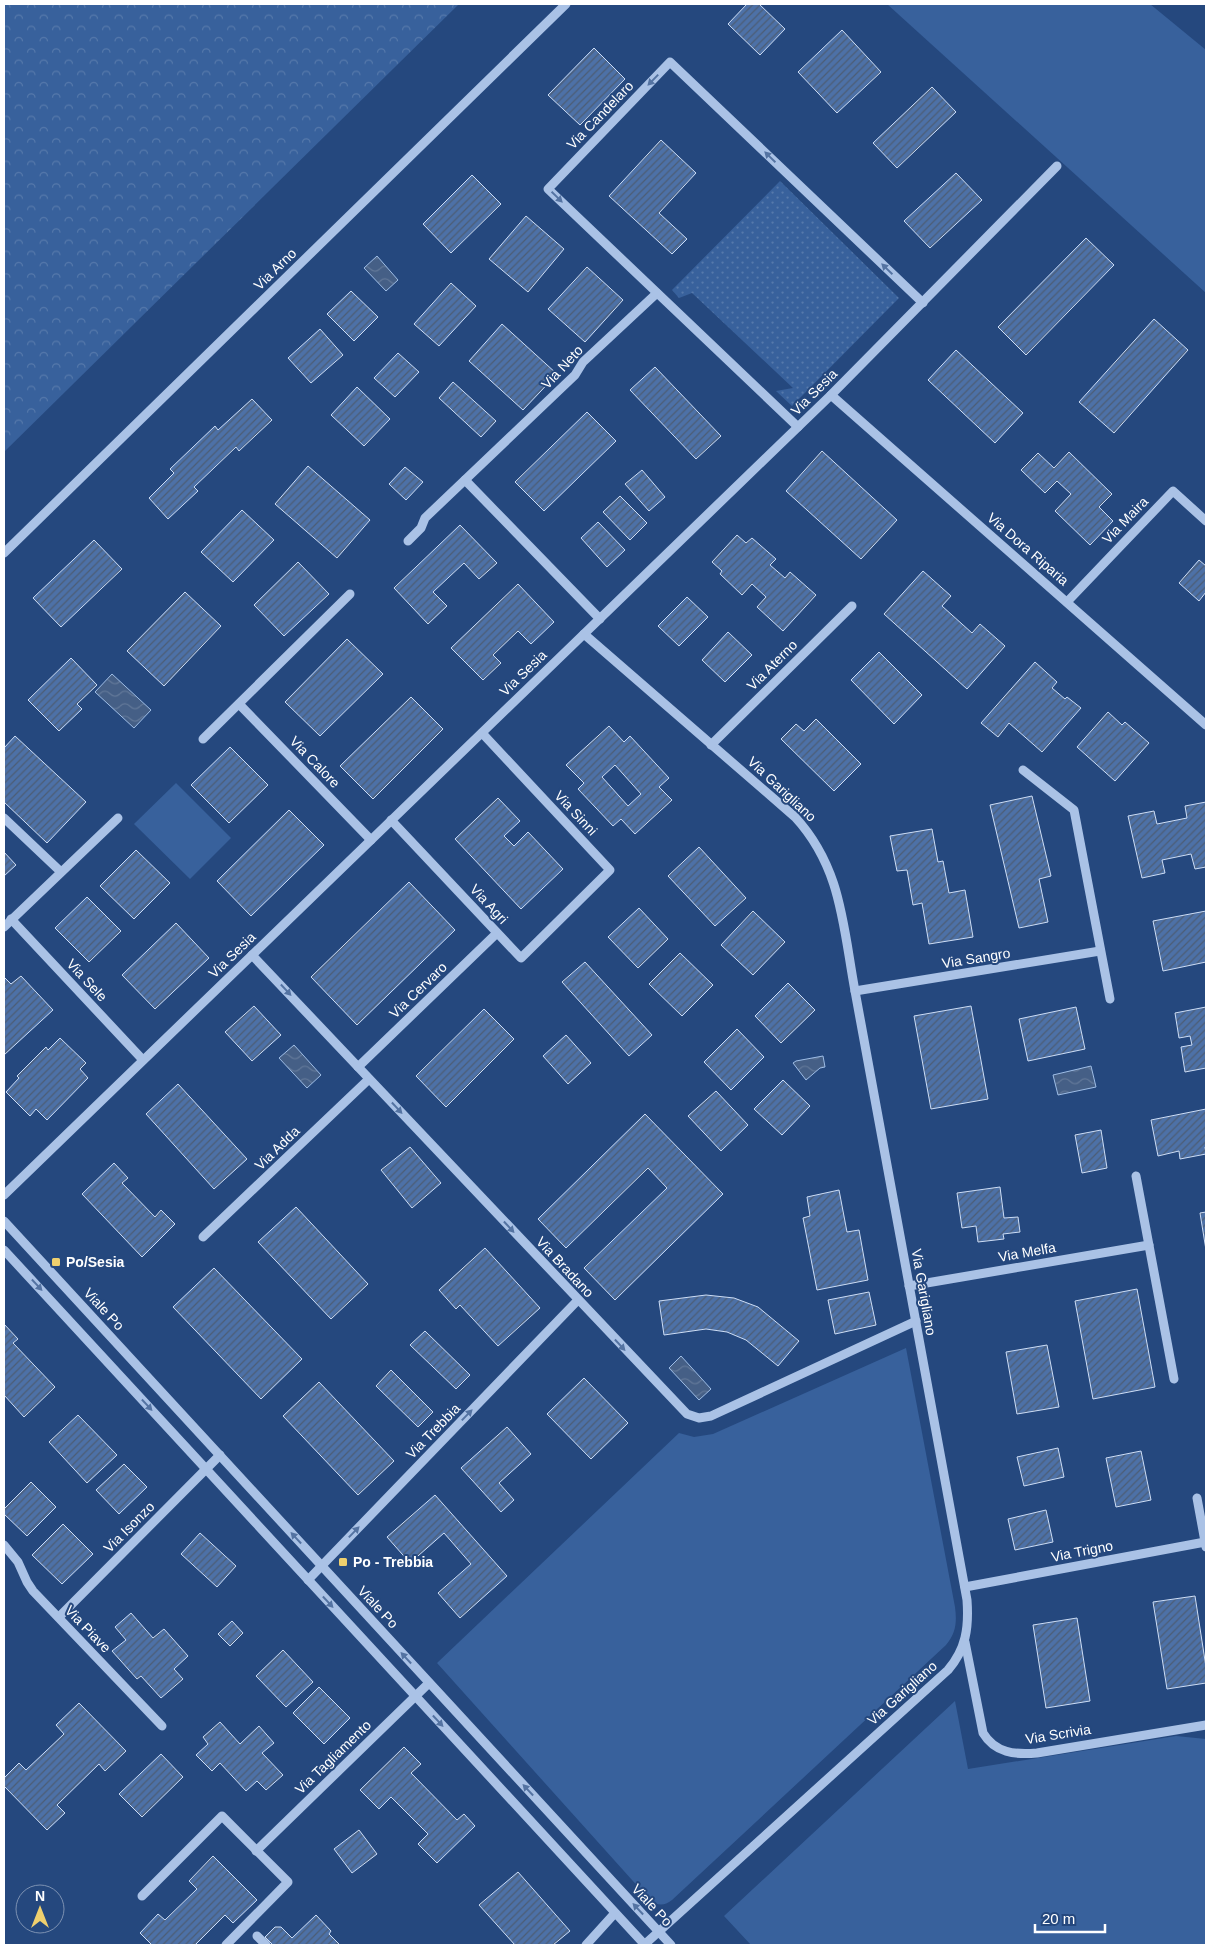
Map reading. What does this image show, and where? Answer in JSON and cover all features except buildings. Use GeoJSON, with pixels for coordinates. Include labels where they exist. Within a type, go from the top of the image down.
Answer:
{"type":"FeatureCollection","features":[{"type":"Feature","properties":{"kind":"street","name":"Via Arno"},"geometry":{"type":"LineString","coordinates":[[4,553],[566,4]]}},
{"type":"Feature","properties":{"kind":"street","name":"Via Candelaro"},"geometry":{"type":"LineString","coordinates":[[798,427],[548,189],[670,62],[923,303]]}},
{"type":"Feature","properties":{"kind":"street","name":"Via Sesia"},"geometry":{"type":"LineString","coordinates":[[4,1195],[831,395],[1057,166]]}},
{"type":"Feature","properties":{"kind":"street","name":"Via Neto"},"geometry":{"type":"LineString","coordinates":[[408,541],[421,528],[425,518],[575,375],[584,362],[658,293]]}},
{"type":"Feature","properties":{"kind":"street","name":"Via Dora Riparia"},"geometry":{"type":"LineString","coordinates":[[831,395],[1206,725]]}},
{"type":"Feature","properties":{"kind":"street"},"geometry":{"type":"LineString","coordinates":[[465,480],[600,619]]}},
{"type":"Feature","properties":{"kind":"street","name":"Via Maira"},"geometry":{"type":"LineString","coordinates":[[1066,602],[1172,491],[1206,521]]}},
{"type":"Feature","properties":{"kind":"street"},"geometry":{"type":"LineString","coordinates":[[203,739],[350,594]]}},
{"type":"Feature","properties":{"kind":"street","name":"Via Aterno"},"geometry":{"type":"LineString","coordinates":[[711,745],[852,606]]}},
{"type":"Feature","properties":{"kind":"street","name":"Via Garigliano"},"geometry":{"type":"LineString","coordinates":[[584,634],[796,817],[820,848],[835,884],[965,1588],[968,1615],[965,1642],[958,1657],[948,1670],[645,1945]]}},
{"type":"Feature","properties":{"kind":"street","name":"Via Calore"},"geometry":{"type":"LineString","coordinates":[[239,704],[371,840]]}},
{"type":"Feature","properties":{"kind":"street","name":"Via Sinni"},"geometry":{"type":"LineString","coordinates":[[482,733],[610,870],[569,912]]}},
{"type":"Feature","properties":{"kind":"street"},"geometry":{"type":"LineString","coordinates":[[1023,770],[1074,810],[1110,999]]}},
{"type":"Feature","properties":{"kind":"street"},"geometry":{"type":"LineString","coordinates":[[4,818],[61,872]]}},
{"type":"Feature","properties":{"kind":"street"},"geometry":{"type":"LineString","coordinates":[[4,927],[118,818]]}},
{"type":"Feature","properties":{"kind":"street","name":"Via Agri"},"geometry":{"type":"LineString","coordinates":[[391,820],[521,958],[569,912]]}},
{"type":"Feature","properties":{"kind":"street","name":"Via Sele"},"geometry":{"type":"LineString","coordinates":[[11,919],[143,1060]]}},
{"type":"Feature","properties":{"kind":"street","name":"Via Cervaro"},"geometry":{"type":"LineString","coordinates":[[358,1067],[497,933]]}},
{"type":"Feature","properties":{"kind":"street","name":"Via Sangro"},"geometry":{"type":"LineString","coordinates":[[855,991],[1100,951]]}},
{"type":"Feature","properties":{"kind":"street","name":"Via Bradano"},"geometry":{"type":"LineString","coordinates":[[252,955],[683,1411],[693,1417],[711,1416],[916,1321]]}},
{"type":"Feature","properties":{"kind":"street","name":"Via Adda"},"geometry":{"type":"LineString","coordinates":[[203,1237],[369,1079]]}},
{"type":"Feature","properties":{"kind":"street"},"geometry":{"type":"LineString","coordinates":[[1136,1176],[1174,1379]]}},
{"type":"Feature","properties":{"kind":"street","name":"Viale Po"},"geometry":{"type":"LineString","coordinates":[[4,1221],[671,1945]]}},
{"type":"Feature","properties":{"kind":"street","name":"Via Melfa"},"geometry":{"type":"LineString","coordinates":[[909,1286],[1149,1245]]}},
{"type":"Feature","properties":{"kind":"street"},"geometry":{"type":"LineString","coordinates":[[4,1251],[645,1945]]}},
{"type":"Feature","properties":{"kind":"street","name":"Via Trebbia"},"geometry":{"type":"LineString","coordinates":[[308,1580],[578,1300]]}},
{"type":"Feature","properties":{"kind":"street","name":"Via Isonzo"},"geometry":{"type":"LineString","coordinates":[[59,1617],[220,1456]]}},
{"type":"Feature","properties":{"kind":"street"},"geometry":{"type":"LineString","coordinates":[[1197,1498],[1206,1545]]}},
{"type":"Feature","properties":{"kind":"street","name":"Via Piave"},"geometry":{"type":"LineString","coordinates":[[4,1545],[18,1562],[32,1591],[162,1726]]}},
{"type":"Feature","properties":{"kind":"street","name":"Via Trigno"},"geometry":{"type":"LineString","coordinates":[[965,1588],[1206,1545]]}},
{"type":"Feature","properties":{"kind":"street","name":"Via Scrivia"},"geometry":{"type":"LineString","coordinates":[[965,1642],[982,1733],[991,1744],[1005,1752],[1038,1753],[1206,1725]]}},
{"type":"Feature","properties":{"kind":"street","name":"Via Tagliamento"},"geometry":{"type":"LineString","coordinates":[[256,1851],[429,1683]]}},
{"type":"Feature","properties":{"kind":"street"},"geometry":{"type":"LineString","coordinates":[[142,1896],[222,1816],[288,1882],[226,1945]]}},
{"type":"Feature","properties":{"kind":"street"},"geometry":{"type":"LineString","coordinates":[[586,1945],[616,1913]]}},
{"type":"Feature","properties":{"kind":"street"},"geometry":{"type":"LineString","coordinates":[[257,1936],[266,1945]]}},
{"type":"Feature","properties":{"kind":"green space"},"geometry":{"type":"Polygon","coordinates":[[[4,4],[459,4],[4,452],[4,4]]]}},
{"type":"Feature","properties":{"kind":"green space"},"geometry":{"type":"Polygon","coordinates":[[[887,4],[1150,4],[1206,50],[1206,293],[887,4]]]}},
{"type":"Feature","properties":{"kind":"green space"},"geometry":{"type":"Polygon","coordinates":[[[780,181],[899,298],[792,406],[776,391],[793,388],[692,293],[679,298],[672,290],[780,181]]]}},
{"type":"Feature","properties":{"kind":"green space"},"geometry":{"type":"Polygon","coordinates":[[[176,783],[231,838],[190,879],[134,824],[176,783]]]}},
{"type":"Feature","properties":{"kind":"green space"},"geometry":{"type":"Polygon","coordinates":[[[906,1348],[955,1607],[956,1622],[954,1632],[946,1645],[672,1900],[664,1904],[656,1903],[650,1900],[437,1663],[679,1433],[694,1437],[713,1434],[906,1348]]]}},
{"type":"Feature","properties":{"kind":"green space"},"geometry":{"type":"Polygon","coordinates":[[[955,1701],[968,1769],[1176,1736],[1206,1739],[1206,1945],[751,1945],[724,1916],[955,1701]]]}},
{"type":"Feature","properties":{"kind":"water"},"geometry":{"type":"Polygon","coordinates":[[[377,256],[398,280],[386,291],[364,268],[377,256]]]}},
{"type":"Feature","properties":{"kind":"water"},"geometry":{"type":"Polygon","coordinates":[[[112,674],[151,710],[134,728],[95,692],[112,674]]]}},
{"type":"Feature","properties":{"kind":"water"},"geometry":{"type":"Polygon","coordinates":[[[294,1045],[321,1075],[307,1088],[279,1058],[294,1045]]]}},
{"type":"Feature","properties":{"kind":"water"},"geometry":{"type":"Polygon","coordinates":[[[823,1056],[825,1067],[820,1068],[806,1080],[793,1063],[796,1061],[823,1056]]]}},
{"type":"Feature","properties":{"kind":"water"},"geometry":{"type":"Polygon","coordinates":[[[1091,1066],[1096,1087],[1058,1095],[1053,1075],[1091,1066]]]}},
{"type":"Feature","properties":{"kind":"water"},"geometry":{"type":"Polygon","coordinates":[[[681,1356],[711,1389],[699,1400],[669,1368],[681,1356]]]}},
{"type":"Feature","properties":{"kind":"place","name":"Po/Sesia"},"geometry":{"type":"Point","coordinates":[56,1262]}},
{"type":"Feature","properties":{"kind":"place","name":"Po - Trebbia"},"geometry":{"type":"Point","coordinates":[343,1562]}}]}
